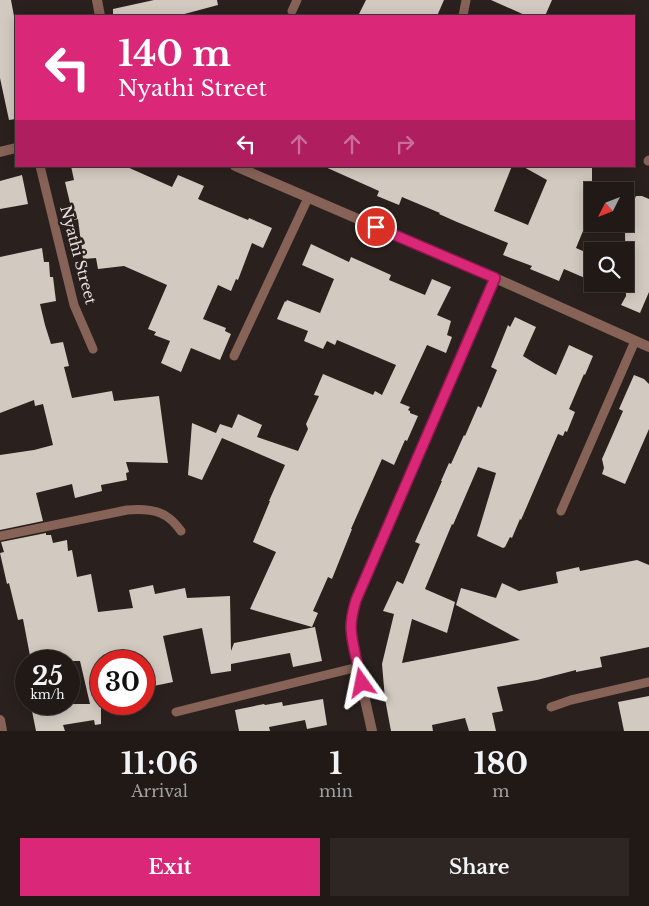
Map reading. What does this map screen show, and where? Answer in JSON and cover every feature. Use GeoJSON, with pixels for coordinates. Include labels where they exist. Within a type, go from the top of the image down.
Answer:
{"type":"FeatureCollection","features":[{"type":"Feature","properties":{"kind":"street"},"geometry":{"type":"LineString","coordinates":[[97,0],[100,15]]}},
{"type":"Feature","properties":{"kind":"street"},"geometry":{"type":"LineString","coordinates":[[0,152],[15,148]]}},
{"type":"Feature","properties":{"kind":"street"},"geometry":{"type":"LineString","coordinates":[[236,167],[495,278],[649,347]]}},
{"type":"Feature","properties":{"kind":"street"},"geometry":{"type":"LineString","coordinates":[[372,731],[351,628],[352,614],[356,600],[495,278]]}},
{"type":"Feature","properties":{"kind":"street"},"geometry":{"type":"LineString","coordinates":[[0,720],[2,731]]}},
{"type":"Feature","properties":{"kind":"lane"},"geometry":{"type":"LineString","coordinates":[[292,11],[297,0]]}},
{"type":"Feature","properties":{"kind":"lane"},"geometry":{"type":"LineString","coordinates":[[463,15],[466,0]]}},
{"type":"Feature","properties":{"kind":"lane","name":"Nyathi Street"},"geometry":{"type":"LineString","coordinates":[[40,167],[74,305],[93,349]]}},
{"type":"Feature","properties":{"kind":"lane"},"geometry":{"type":"LineString","coordinates":[[234,356],[308,198]]}},
{"type":"Feature","properties":{"kind":"lane"},"geometry":{"type":"LineString","coordinates":[[561,511],[635,341]]}},
{"type":"Feature","properties":{"kind":"lane"},"geometry":{"type":"LineString","coordinates":[[0,536],[127,510],[144,509],[170,518],[181,531]]}},
{"type":"Feature","properties":{"kind":"lane"},"geometry":{"type":"LineString","coordinates":[[176,712],[358,668]]}},
{"type":"Feature","properties":{"kind":"lane"},"geometry":{"type":"LineString","coordinates":[[551,707],[580,698],[649,682]]}},
{"type":"Feature","properties":{"kind":"building"},"geometry":{"type":"Polygon","coordinates":[[[0,0],[11,0],[15,22],[15,119],[9,120],[0,78],[0,0]]]}},
{"type":"Feature","properties":{"kind":"building"},"geometry":{"type":"Polygon","coordinates":[[[154,0],[217,0],[218,5],[181,15],[113,15],[113,9],[154,0]]]}},
{"type":"Feature","properties":{"kind":"building"},"geometry":{"type":"Polygon","coordinates":[[[366,0],[444,0],[437,15],[358,15],[366,0]]]}},
{"type":"Feature","properties":{"kind":"building"},"geometry":{"type":"Polygon","coordinates":[[[491,0],[552,0],[545,15],[525,15],[491,0]]]}},
{"type":"Feature","properties":{"kind":"building"},"geometry":{"type":"Polygon","coordinates":[[[71,167],[127,167],[172,187],[178,175],[204,186],[198,199],[272,228],[263,248],[252,243],[238,280],[236,279],[231,291],[218,285],[203,319],[226,328],[225,331],[231,334],[220,360],[191,348],[181,372],[161,363],[170,341],[154,335],[156,332],[148,329],[167,285],[124,266],[98,269],[96,258],[83,259],[78,219],[74,220],[65,182],[74,180],[71,167]]]}},
{"type":"Feature","properties":{"kind":"building"},"geometry":{"type":"Polygon","coordinates":[[[325,167],[512,167],[494,211],[528,225],[547,180],[524,167],[592,167],[592,182],[584,182],[584,228],[576,248],[584,252],[584,278],[564,269],[559,281],[530,269],[532,266],[503,255],[508,243],[402,197],[399,205],[377,196],[379,191],[325,167]]]}},
{"type":"Feature","properties":{"kind":"building"},"geometry":{"type":"Polygon","coordinates":[[[22,175],[28,204],[0,209],[0,181],[22,175]]]}},
{"type":"Feature","properties":{"kind":"building"},"geometry":{"type":"Polygon","coordinates":[[[636,196],[649,199],[649,292],[640,313],[621,305],[626,292],[634,292],[634,242],[625,242],[625,232],[634,232],[634,200],[636,196]]]}},
{"type":"Feature","properties":{"kind":"building"},"geometry":{"type":"Polygon","coordinates":[[[311,244],[349,262],[351,257],[391,275],[389,280],[425,295],[432,279],[451,287],[437,315],[451,321],[447,335],[452,337],[446,353],[427,345],[400,403],[410,407],[408,410],[410,413],[418,416],[394,465],[382,459],[351,529],[332,579],[328,577],[313,611],[318,613],[312,627],[250,609],[276,552],[253,542],[285,465],[222,438],[202,480],[188,475],[192,423],[216,433],[220,424],[232,428],[238,414],[262,425],[257,437],[298,451],[308,429],[306,424],[319,396],[314,395],[323,374],[373,395],[375,391],[382,395],[396,365],[337,340],[335,345],[327,341],[323,349],[304,341],[308,331],[277,319],[287,300],[320,313],[334,279],[302,265],[311,244]]]}},
{"type":"Feature","properties":{"kind":"building"},"geometry":{"type":"Polygon","coordinates":[[[42,248],[44,262],[49,262],[50,277],[53,277],[56,301],[40,304],[51,344],[63,342],[69,366],[64,367],[72,398],[112,391],[114,401],[159,396],[168,463],[126,462],[129,472],[126,473],[127,480],[101,485],[102,491],[75,498],[72,484],[36,493],[43,521],[0,530],[0,455],[53,445],[43,404],[35,406],[34,400],[0,413],[0,257],[42,248]]]}},
{"type":"Feature","properties":{"kind":"building"},"geometry":{"type":"Polygon","coordinates":[[[515,317],[536,327],[523,356],[556,375],[569,345],[593,356],[569,409],[575,412],[567,432],[565,431],[563,436],[558,434],[521,520],[512,538],[510,537],[503,548],[477,536],[496,473],[478,467],[425,589],[455,602],[447,633],[412,619],[402,663],[520,640],[456,605],[461,588],[496,598],[502,583],[519,591],[558,583],[556,572],[579,567],[580,571],[637,560],[649,565],[649,647],[600,657],[602,667],[576,672],[576,670],[537,680],[497,687],[503,711],[492,713],[496,731],[469,731],[465,718],[432,725],[433,731],[391,731],[385,699],[382,664],[394,614],[383,611],[397,581],[403,584],[420,544],[415,542],[449,463],[451,464],[478,406],[481,408],[497,370],[491,367],[508,325],[510,327],[515,317]]]}},
{"type":"Feature","properties":{"kind":"building"},"geometry":{"type":"Polygon","coordinates":[[[634,375],[644,379],[649,384],[649,429],[625,484],[602,474],[604,468],[602,459],[623,411],[619,409],[634,375]]]}},
{"type":"Feature","properties":{"kind":"building"},"geometry":{"type":"Polygon","coordinates":[[[46,533],[46,535],[51,535],[53,543],[67,540],[68,551],[72,550],[77,577],[91,574],[98,612],[133,608],[129,590],[153,585],[155,594],[185,588],[187,598],[230,596],[231,651],[234,643],[315,627],[322,661],[293,667],[290,653],[231,664],[231,671],[211,674],[202,628],[163,636],[173,682],[155,686],[155,650],[90,650],[90,704],[80,661],[80,650],[29,650],[23,619],[18,620],[9,583],[7,584],[0,553],[4,552],[1,542],[46,533]]]}},
{"type":"Feature","properties":{"kind":"building"},"geometry":{"type":"Polygon","coordinates":[[[649,696],[649,731],[624,731],[618,702],[649,696]]]}},
{"type":"Feature","properties":{"kind":"building"},"geometry":{"type":"Polygon","coordinates":[[[323,699],[327,725],[307,729],[305,720],[269,727],[270,731],[239,731],[235,710],[264,704],[282,702],[283,706],[323,699]]]}},
{"type":"Feature","properties":{"kind":"building"},"geometry":{"type":"Polygon","coordinates":[[[80,704],[90,704],[90,715],[101,715],[101,724],[95,725],[94,720],[63,725],[65,731],[36,731],[33,715],[80,715],[80,704]]]}},
{"type":"Feature","properties":{"kind":"route"},"geometry":{"type":"LineString","coordinates":[[362,683],[351,628],[356,600],[495,278],[376,227]]}}]}
